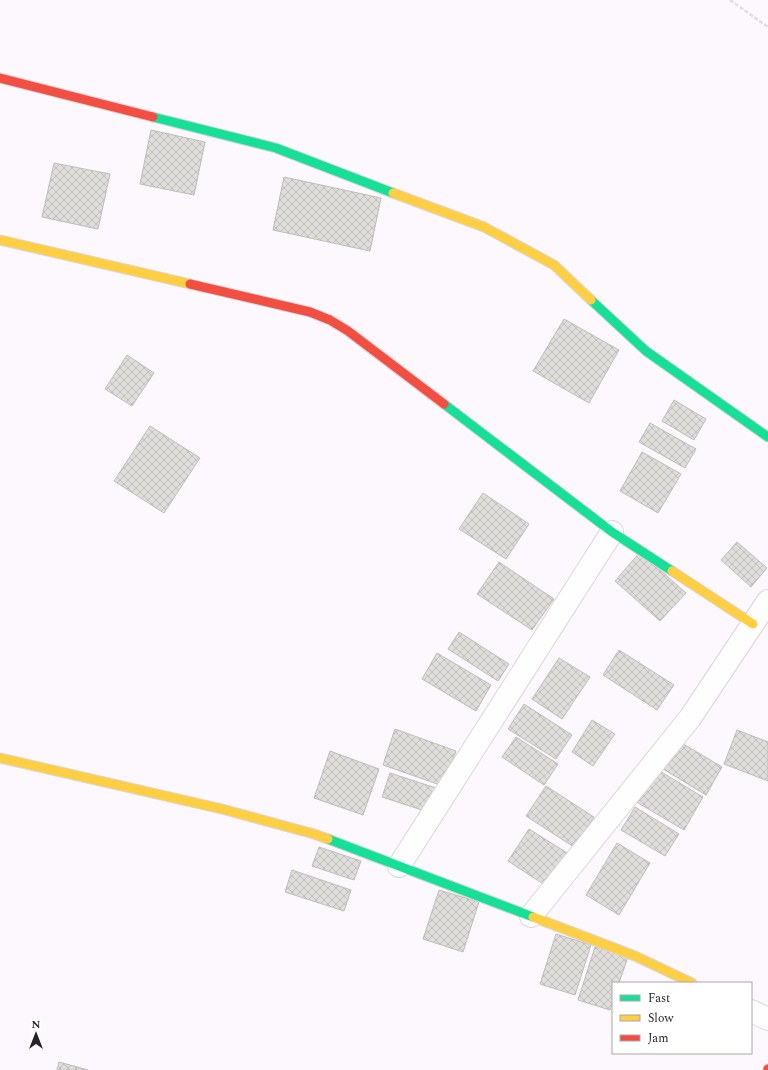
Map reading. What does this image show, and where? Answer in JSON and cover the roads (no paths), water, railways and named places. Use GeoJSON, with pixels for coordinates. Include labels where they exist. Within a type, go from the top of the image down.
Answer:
{"type":"FeatureCollection","features":[{"type":"Feature","properties":{"kind":"street"},"geometry":{"type":"LineString","coordinates":[[0,78],[276,148],[484,227],[554,265],[646,351],[768,436]]}},
{"type":"Feature","properties":{"kind":"street"},"geometry":{"type":"LineString","coordinates":[[0,240],[310,312],[330,320],[348,330],[612,532],[753,624]]}},
{"type":"Feature","properties":{"kind":"street"},"geometry":{"type":"LineString","coordinates":[[399,866],[612,532]]}},
{"type":"Feature","properties":{"kind":"street"},"geometry":{"type":"LineString","coordinates":[[531,916],[690,718],[768,601]]}},
{"type":"Feature","properties":{"kind":"street"},"geometry":{"type":"LineString","coordinates":[[0,758],[222,809],[314,834],[635,956],[690,982]]}},
{"type":"Feature","properties":{"kind":"street"},"geometry":{"type":"LineString","coordinates":[[752,1011],[768,1019]]}}]}
